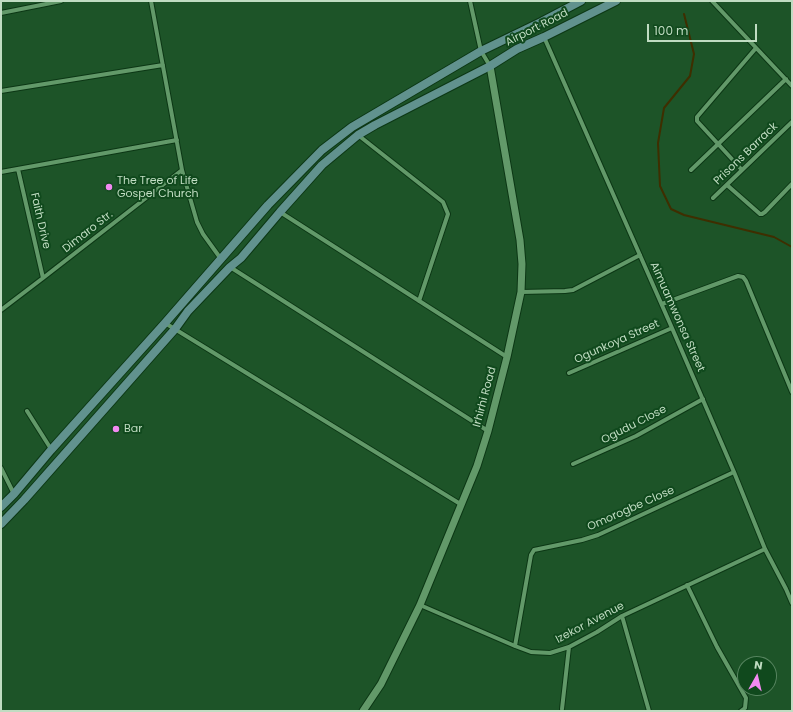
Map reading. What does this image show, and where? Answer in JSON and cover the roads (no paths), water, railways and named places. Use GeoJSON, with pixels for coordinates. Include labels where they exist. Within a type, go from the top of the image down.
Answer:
{"type":"FeatureCollection","features":[{"type":"Feature","properties":{"kind":"main road","name":"Airport Road"},"geometry":{"type":"LineString","coordinates":[[1,507],[268,205],[322,150],[352,127],[481,51],[581,1]]}},
{"type":"Feature","properties":{"kind":"main road","name":"Airport Road"},"geometry":{"type":"LineString","coordinates":[[1,524],[24,500],[188,312],[230,267],[241,258],[322,165],[358,135],[374,125],[490,66],[517,49],[616,1]]}},
{"type":"Feature","properties":{"kind":"street"},"geometry":{"type":"LineString","coordinates":[[1,12],[62,1]]}},
{"type":"Feature","properties":{"kind":"street"},"geometry":{"type":"LineString","coordinates":[[151,1],[182,170],[197,222],[203,234],[221,259]]}},
{"type":"Feature","properties":{"kind":"street"},"geometry":{"type":"LineString","coordinates":[[470,1],[481,51],[490,66]]}},
{"type":"Feature","properties":{"kind":"street"},"geometry":{"type":"LineString","coordinates":[[712,1],[792,86]]}},
{"type":"Feature","properties":{"kind":"street","name":"Aimuamwonsa Street"},"geometry":{"type":"LineString","coordinates":[[544,37],[662,304],[734,472],[765,549],[792,603]]}},
{"type":"Feature","properties":{"kind":"street"},"geometry":{"type":"LineString","coordinates":[[742,170],[697,121],[697,117],[756,48]]}},
{"type":"Feature","properties":{"kind":"street"},"geometry":{"type":"LineString","coordinates":[[1,91],[163,65]]}},
{"type":"Feature","properties":{"kind":"street","name":"Irhirhi Road"},"geometry":{"type":"LineString","coordinates":[[363,711],[381,684],[420,605],[477,466],[488,431],[507,357],[521,292],[522,264],[520,240],[490,66]]}},
{"type":"Feature","properties":{"kind":"street"},"geometry":{"type":"LineString","coordinates":[[691,170],[786,79]]}},
{"type":"Feature","properties":{"kind":"street","name":"Prisons Barrack"},"geometry":{"type":"LineString","coordinates":[[713,198],[792,122]]}},
{"type":"Feature","properties":{"kind":"street"},"geometry":{"type":"LineString","coordinates":[[358,135],[443,202],[448,214],[419,301]]}},
{"type":"Feature","properties":{"kind":"street"},"geometry":{"type":"LineString","coordinates":[[1,172],[177,140]]}},
{"type":"Feature","properties":{"kind":"street","name":"Faith Drive"},"geometry":{"type":"LineString","coordinates":[[18,169],[44,278]]}},
{"type":"Feature","properties":{"kind":"street","name":"Dimaro Str."},"geometry":{"type":"LineString","coordinates":[[1,310],[182,170]]}},
{"type":"Feature","properties":{"kind":"street"},"geometry":{"type":"LineString","coordinates":[[727,185],[760,214],[762,214],[792,184]]}},
{"type":"Feature","properties":{"kind":"street"},"geometry":{"type":"LineString","coordinates":[[280,212],[507,357]]}},
{"type":"Feature","properties":{"kind":"street"},"geometry":{"type":"LineString","coordinates":[[521,292],[573,290],[640,256]]}},
{"type":"Feature","properties":{"kind":"street"},"geometry":{"type":"LineString","coordinates":[[230,267],[488,431]]}},
{"type":"Feature","properties":{"kind":"street"},"geometry":{"type":"LineString","coordinates":[[662,304],[738,276],[743,277],[792,392]]}},
{"type":"Feature","properties":{"kind":"street"},"geometry":{"type":"LineString","coordinates":[[165,323],[462,505]]}},
{"type":"Feature","properties":{"kind":"street","name":"Ogunkoya Street"},"geometry":{"type":"LineString","coordinates":[[569,373],[672,328]]}},
{"type":"Feature","properties":{"kind":"street","name":"Ogudu Close"},"geometry":{"type":"LineString","coordinates":[[573,464],[636,436],[703,399]]}},
{"type":"Feature","properties":{"kind":"street"},"geometry":{"type":"LineString","coordinates":[[27,411],[51,450]]}},
{"type":"Feature","properties":{"kind":"street"},"geometry":{"type":"LineString","coordinates":[[1,468],[14,494]]}},
{"type":"Feature","properties":{"kind":"street","name":"Omorogbe Close"},"geometry":{"type":"LineString","coordinates":[[515,646],[531,555],[534,550],[582,540],[598,535],[734,472]]}},
{"type":"Feature","properties":{"kind":"street","name":"Izekor Avenue"},"geometry":{"type":"LineString","coordinates":[[420,605],[531,652],[550,653],[569,647],[622,616],[765,549]]}},
{"type":"Feature","properties":{"kind":"street"},"geometry":{"type":"LineString","coordinates":[[687,585],[717,647],[746,698],[745,708],[741,711]]}},
{"type":"Feature","properties":{"kind":"street"},"geometry":{"type":"LineString","coordinates":[[622,616],[649,711]]}},
{"type":"Feature","properties":{"kind":"street"},"geometry":{"type":"LineString","coordinates":[[562,709],[569,647]]}},
{"type":"Feature","properties":{"kind":"waterway"},"geometry":{"type":"LineString","coordinates":[[684,14],[694,54],[690,76],[664,108],[658,143],[660,186],[671,209],[684,215],[774,237],[792,247]]}},
{"type":"Feature","properties":{"kind":"place","name":"The Tree of Life Gospel Church"},"geometry":{"type":"Point","coordinates":[109,187]}},
{"type":"Feature","properties":{"kind":"place","name":"Bar"},"geometry":{"type":"Point","coordinates":[116,429]}}]}
